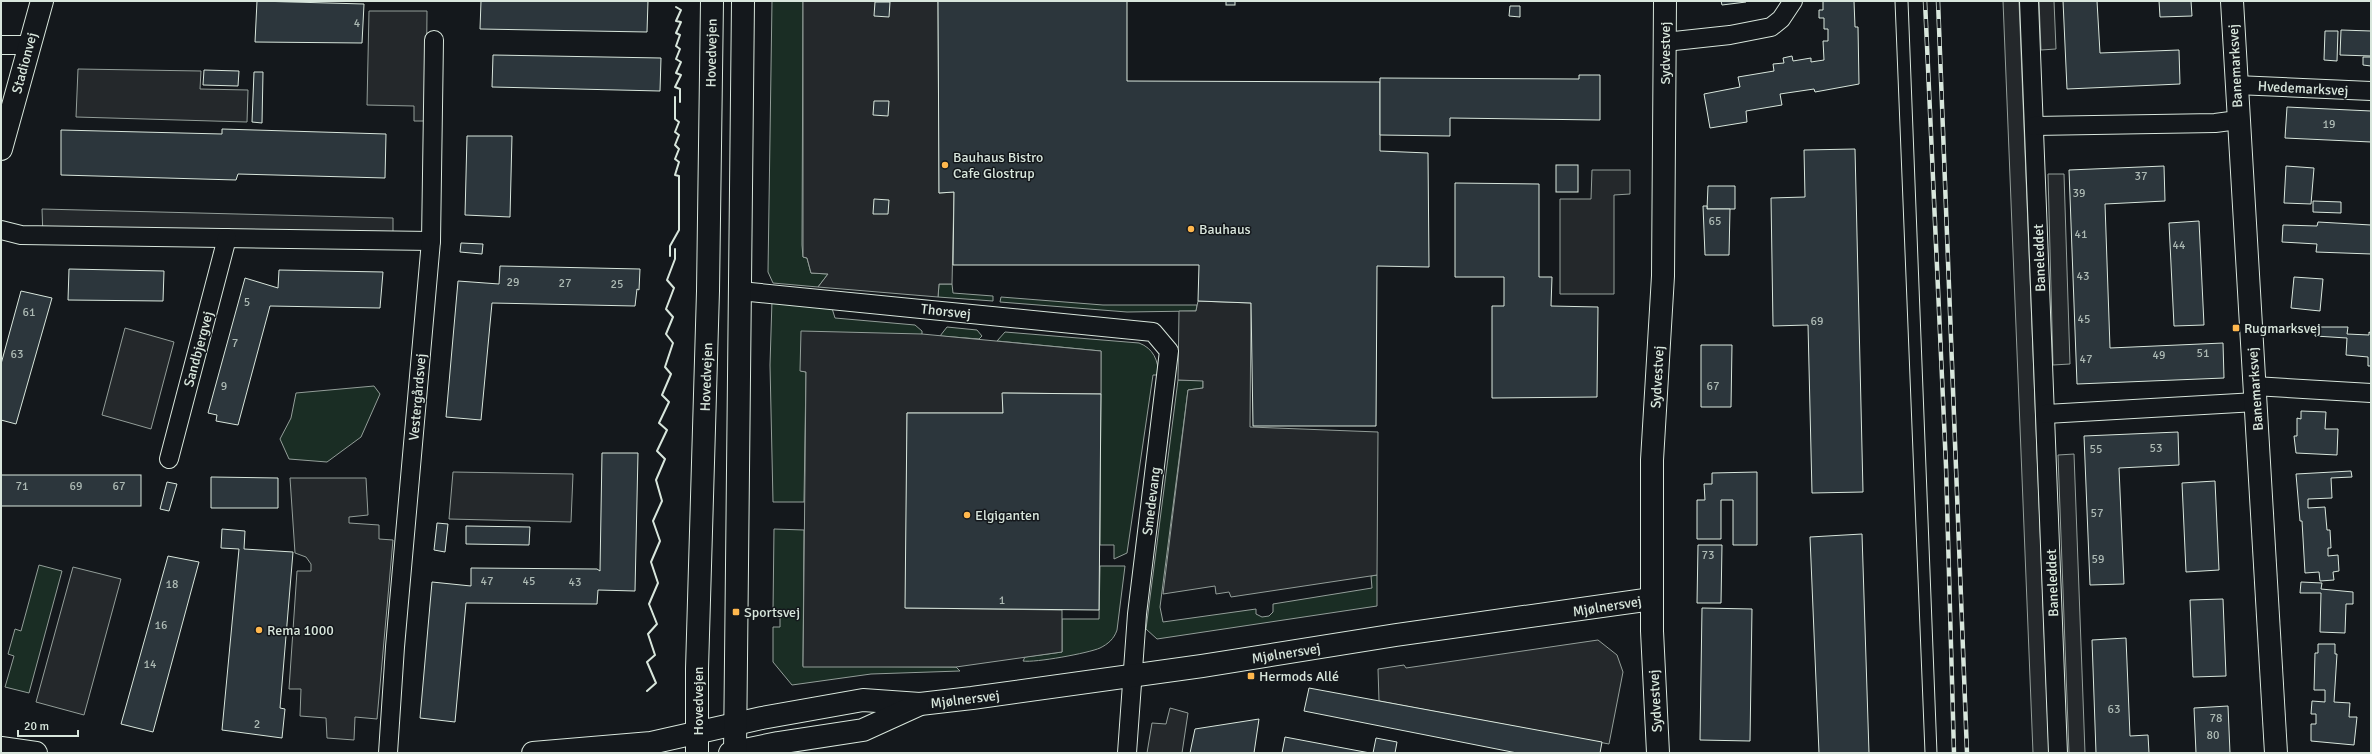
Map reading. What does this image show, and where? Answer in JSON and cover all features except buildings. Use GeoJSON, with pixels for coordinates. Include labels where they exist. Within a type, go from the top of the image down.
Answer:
{"type":"FeatureCollection","features":[{"type":"Feature","properties":{"kind":"street","name":"Stadionvej"},"geometry":{"type":"LineString","coordinates":[[1,149],[42,1]]}},
{"type":"Feature","properties":{"kind":"street","name":"Hovedvejen"},"geometry":{"type":"LineString","coordinates":[[697,743],[708,283],[712,1]]}},
{"type":"Feature","properties":{"kind":"street"},"geometry":{"type":"LineString","coordinates":[[733,753],[735,724],[743,1]]}},
{"type":"Feature","properties":{"kind":"street","name":"Sydvestvej"},"geometry":{"type":"LineString","coordinates":[[1658,753],[1652,599],[1652,460],[1663,276],[1665,1]]}},
{"type":"Feature","properties":{"kind":"street"},"geometry":{"type":"LineString","coordinates":[[1664,42],[1730,35],[1771,27],[1781,19],[1793,1]]}},
{"type":"Feature","properties":{"kind":"street","name":"Baneleddet"},"geometry":{"type":"LineString","coordinates":[[2029,1],[2058,753]]}},
{"type":"Feature","properties":{"kind":"street","name":"Banemarksvej"},"geometry":{"type":"LineString","coordinates":[[2232,1],[2276,753]]}},
{"type":"Feature","properties":{"kind":"street","name":"Vestergårdsvej"},"geometry":{"type":"LineString","coordinates":[[388,753],[395,647],[431,241],[434,40]]}},
{"type":"Feature","properties":{"kind":"street"},"geometry":{"type":"LineString","coordinates":[[1,45],[29,45]]}},
{"type":"Feature","properties":{"kind":"street","name":"Hvedemarksvej"},"geometry":{"type":"LineString","coordinates":[[2236,85],[2371,91]]}},
{"type":"Feature","properties":{"kind":"street"},"geometry":{"type":"LineString","coordinates":[[2034,126],[2208,123],[2238,120]]}},
{"type":"Feature","properties":{"kind":"street"},"geometry":{"type":"LineString","coordinates":[[1,230],[21,235],[431,241]]}},
{"type":"Feature","properties":{"kind":"street","name":"Sandbjergvej"},"geometry":{"type":"LineString","coordinates":[[169,459],[227,238]]}},
{"type":"Feature","properties":{"kind":"street","name":"Thorsvej"},"geometry":{"type":"LineString","coordinates":[[740,290],[1153,332]]}},
{"type":"Feature","properties":{"kind":"street","name":"Smedevang"},"geometry":{"type":"LineString","coordinates":[[1134,676],[1137,614],[1170,351],[1153,332]]}},
{"type":"Feature","properties":{"kind":"street"},"geometry":{"type":"LineString","coordinates":[[2046,414],[2255,394],[2371,393]]}},
{"type":"Feature","properties":{"kind":"street","name":"Mjølnersvej"},"geometry":{"type":"LineString","coordinates":[[735,724],[863,700],[920,704],[1134,676],[1396,635],[1652,599]]}},
{"type":"Feature","properties":{"kind":"street"},"geometry":{"type":"LineString","coordinates":[[1128,753],[1134,676]]}},
{"type":"Feature","properties":{"kind":"street","name":"Mjølnersvej"},"geometry":{"type":"LineString","coordinates":[[733,753],[863,730],[920,704]]}},
{"type":"Feature","properties":{"kind":"street"},"geometry":{"type":"LineString","coordinates":[[533,753],[651,743],[697,743],[735,724]]}},
{"type":"Feature","properties":{"kind":"street"},"geometry":{"type":"LineString","coordinates":[[1,748],[36,753]]}},
{"type":"Feature","properties":{"kind":"green space"},"geometry":{"type":"Polygon","coordinates":[[[772,1],[803,1],[802,245],[803,257],[807,258],[811,273],[828,274],[818,287],[773,283],[768,272],[772,1]]]}},
{"type":"Feature","properties":{"kind":"green space"},"geometry":{"type":"Polygon","coordinates":[[[939,284],[952,284],[953,293],[993,296],[993,301],[938,297],[939,284]]]}},
{"type":"Feature","properties":{"kind":"green space"},"geometry":{"type":"Polygon","coordinates":[[[1001,297],[1103,305],[1197,305],[1196,311],[1127,312],[1000,302],[1001,297]]]}},
{"type":"Feature","properties":{"kind":"green space"},"geometry":{"type":"Polygon","coordinates":[[[772,300],[831,305],[835,318],[915,325],[922,331],[922,334],[801,371],[806,372],[804,502],[773,502],[770,365],[772,300]]]}},
{"type":"Feature","properties":{"kind":"green space"},"geometry":{"type":"Polygon","coordinates":[[[947,327],[977,330],[982,336],[979,339],[940,336],[947,327]]]}},
{"type":"Feature","properties":{"kind":"green space"},"geometry":{"type":"Polygon","coordinates":[[[1005,332],[1139,343],[1148,348],[1154,356],[1158,375],[1153,375],[1127,553],[1114,559],[1114,545],[1100,545],[1101,351],[997,341],[1005,332]]]}},
{"type":"Feature","properties":{"kind":"green space"},"geometry":{"type":"Polygon","coordinates":[[[1178,380],[1203,380],[1203,388],[1188,390],[1160,607],[1163,622],[1256,609],[1256,614],[1262,617],[1269,616],[1273,612],[1273,604],[1372,588],[1371,576],[1377,575],[1377,606],[1157,639],[1146,629],[1178,380]]]}},
{"type":"Feature","properties":{"kind":"green space"},"geometry":{"type":"Polygon","coordinates":[[[374,386],[380,394],[361,437],[327,462],[289,459],[280,439],[291,418],[296,393],[374,386]]]}},
{"type":"Feature","properties":{"kind":"green space"},"geometry":{"type":"Polygon","coordinates":[[[774,529],[804,530],[803,666],[956,667],[960,671],[871,674],[792,685],[773,662],[773,627],[780,627],[780,611],[773,611],[774,529]]]}},
{"type":"Feature","properties":{"kind":"green space"},"geometry":{"type":"Polygon","coordinates":[[[39,565],[62,571],[29,693],[5,687],[14,656],[8,654],[15,629],[21,631],[39,565]]]}},
{"type":"Feature","properties":{"kind":"green space"},"geometry":{"type":"Polygon","coordinates":[[[1100,566],[1125,566],[1117,630],[1112,639],[1100,648],[1094,650],[1050,659],[1023,661],[1025,657],[1062,652],[1062,619],[1099,619],[1100,566]]]}},
{"type":"Feature","properties":{"kind":"shaded area"},"geometry":{"type":"Polygon","coordinates":[[[803,1],[938,1],[939,193],[954,192],[952,284],[939,284],[938,297],[818,287],[828,274],[811,273],[807,258],[803,257],[803,1]]]}},
{"type":"Feature","properties":{"kind":"shaded area"},"geometry":{"type":"Polygon","coordinates":[[[2003,1],[2019,1],[2049,753],[2033,753],[2003,1]]]}},
{"type":"Feature","properties":{"kind":"shaded area"},"geometry":{"type":"Polygon","coordinates":[[[2039,1],[2054,1],[2056,49],[2041,50],[2039,1]]]}},
{"type":"Feature","properties":{"kind":"shaded area"},"geometry":{"type":"Polygon","coordinates":[[[369,11],[427,11],[426,121],[414,121],[414,106],[367,105],[369,11]]]}},
{"type":"Feature","properties":{"kind":"shaded area"},"geometry":{"type":"Polygon","coordinates":[[[78,69],[201,71],[200,89],[248,90],[247,122],[76,117],[78,69]]]}},
{"type":"Feature","properties":{"kind":"shaded area"},"geometry":{"type":"Polygon","coordinates":[[[1592,170],[1630,170],[1630,194],[1614,195],[1614,294],[1560,294],[1560,199],[1591,199],[1592,170]]]}},
{"type":"Feature","properties":{"kind":"shaded area"},"geometry":{"type":"Polygon","coordinates":[[[2048,174],[2064,174],[2070,364],[2053,365],[2048,174]]]}},
{"type":"Feature","properties":{"kind":"shaded area"},"geometry":{"type":"Polygon","coordinates":[[[42,209],[393,218],[393,246],[43,238],[42,209]]]}},
{"type":"Feature","properties":{"kind":"shaded area"},"geometry":{"type":"Polygon","coordinates":[[[1198,301],[1251,303],[1250,427],[1378,432],[1377,575],[1231,597],[1229,592],[1216,594],[1215,586],[1163,594],[1188,390],[1203,388],[1203,381],[1178,380],[1179,311],[1196,311],[1198,301]]]}},
{"type":"Feature","properties":{"kind":"shaded area"},"geometry":{"type":"Polygon","coordinates":[[[125,328],[174,342],[151,429],[102,415],[125,328]]]}},
{"type":"Feature","properties":{"kind":"shaded area"},"geometry":{"type":"Polygon","coordinates":[[[801,331],[922,334],[1101,351],[1101,394],[1003,393],[1003,413],[907,413],[906,608],[1062,610],[1062,652],[956,667],[803,667],[806,372],[800,371],[801,331]]]}},
{"type":"Feature","properties":{"kind":"shaded area"},"geometry":{"type":"Polygon","coordinates":[[[2074,454],[2085,753],[2069,753],[2058,455],[2074,454]]]}},
{"type":"Feature","properties":{"kind":"shaded area"},"geometry":{"type":"Polygon","coordinates":[[[453,472],[573,474],[571,522],[449,519],[453,472]]]}},
{"type":"Feature","properties":{"kind":"shaded area"},"geometry":{"type":"Polygon","coordinates":[[[290,478],[366,478],[368,515],[349,517],[349,523],[379,525],[379,539],[393,540],[377,719],[355,717],[354,740],[327,738],[326,718],[300,716],[301,689],[289,689],[297,571],[311,571],[311,564],[306,557],[295,553],[290,478]]]}},
{"type":"Feature","properties":{"kind":"shaded area"},"geometry":{"type":"Polygon","coordinates":[[[73,567],[121,579],[84,715],[36,702],[73,567]]]}},
{"type":"Feature","properties":{"kind":"shaded area"},"geometry":{"type":"Polygon","coordinates":[[[1598,640],[1617,655],[1623,672],[1609,744],[1379,701],[1378,669],[1404,665],[1406,668],[1598,640]]]}},
{"type":"Feature","properties":{"kind":"shaded area"},"geometry":{"type":"Polygon","coordinates":[[[1170,708],[1188,713],[1182,753],[1147,753],[1152,723],[1166,724],[1170,708]]]}},
{"type":"Feature","properties":{"kind":"tram line"},"geometry":{"type":"LineString","coordinates":[[1895,1],[1925,753]]}},
{"type":"Feature","properties":{"kind":"tram line"},"geometry":{"type":"LineString","coordinates":[[1908,1],[1937,753]]}},
{"type":"Feature","properties":{"kind":"railway"},"geometry":{"type":"LineString","coordinates":[[1925,1],[1946,466],[1954,753]]}},
{"type":"Feature","properties":{"kind":"railway"},"geometry":{"type":"LineString","coordinates":[[1938,1],[1967,753]]}},
{"type":"Feature","properties":{"kind":"wall"},"geometry":{"type":"LineString","coordinates":[[676,7],[681,10],[676,21],[681,22],[676,33],[680,35],[676,46],[680,49],[676,59],[681,62],[676,73],[681,75],[675,87],[680,89],[680,102]]}},
{"type":"Feature","properties":{"kind":"wall"},"geometry":{"type":"LineString","coordinates":[[670,256],[670,246],[679,230],[679,176],[675,175],[679,162],[675,159],[679,149],[675,145],[679,135],[675,132],[679,122],[675,119],[675,97]]}},
{"type":"Feature","properties":{"kind":"wall"},"geometry":{"type":"LineString","coordinates":[[647,691],[656,683],[647,662],[655,655],[648,634],[657,624],[649,604],[658,583],[651,562],[660,541],[653,521],[662,501],[656,480],[665,459],[657,451],[667,430],[659,423],[669,402],[662,395],[671,374],[665,367],[673,343],[666,334],[673,317],[666,309],[674,288],[667,280],[675,259],[675,249]]}},
{"type":"Feature","properties":{"kind":"place","name":"Bauhaus Bistro Cafe Glostrup"},"geometry":{"type":"Point","coordinates":[945,165]}},
{"type":"Feature","properties":{"kind":"place","name":"Bauhaus"},"geometry":{"type":"Point","coordinates":[1191,229]}},
{"type":"Feature","properties":{"kind":"place","name":"Rugmarksvej"},"geometry":{"type":"Point","coordinates":[2236,328]}},
{"type":"Feature","properties":{"kind":"place","name":"Elgiganten"},"geometry":{"type":"Point","coordinates":[967,515]}},
{"type":"Feature","properties":{"kind":"place","name":"Sportsvej"},"geometry":{"type":"Point","coordinates":[736,612]}},
{"type":"Feature","properties":{"kind":"place","name":"Rema 1000"},"geometry":{"type":"Point","coordinates":[259,630]}},
{"type":"Feature","properties":{"kind":"place","name":"Hermods Allé"},"geometry":{"type":"Point","coordinates":[1251,676]}}]}
